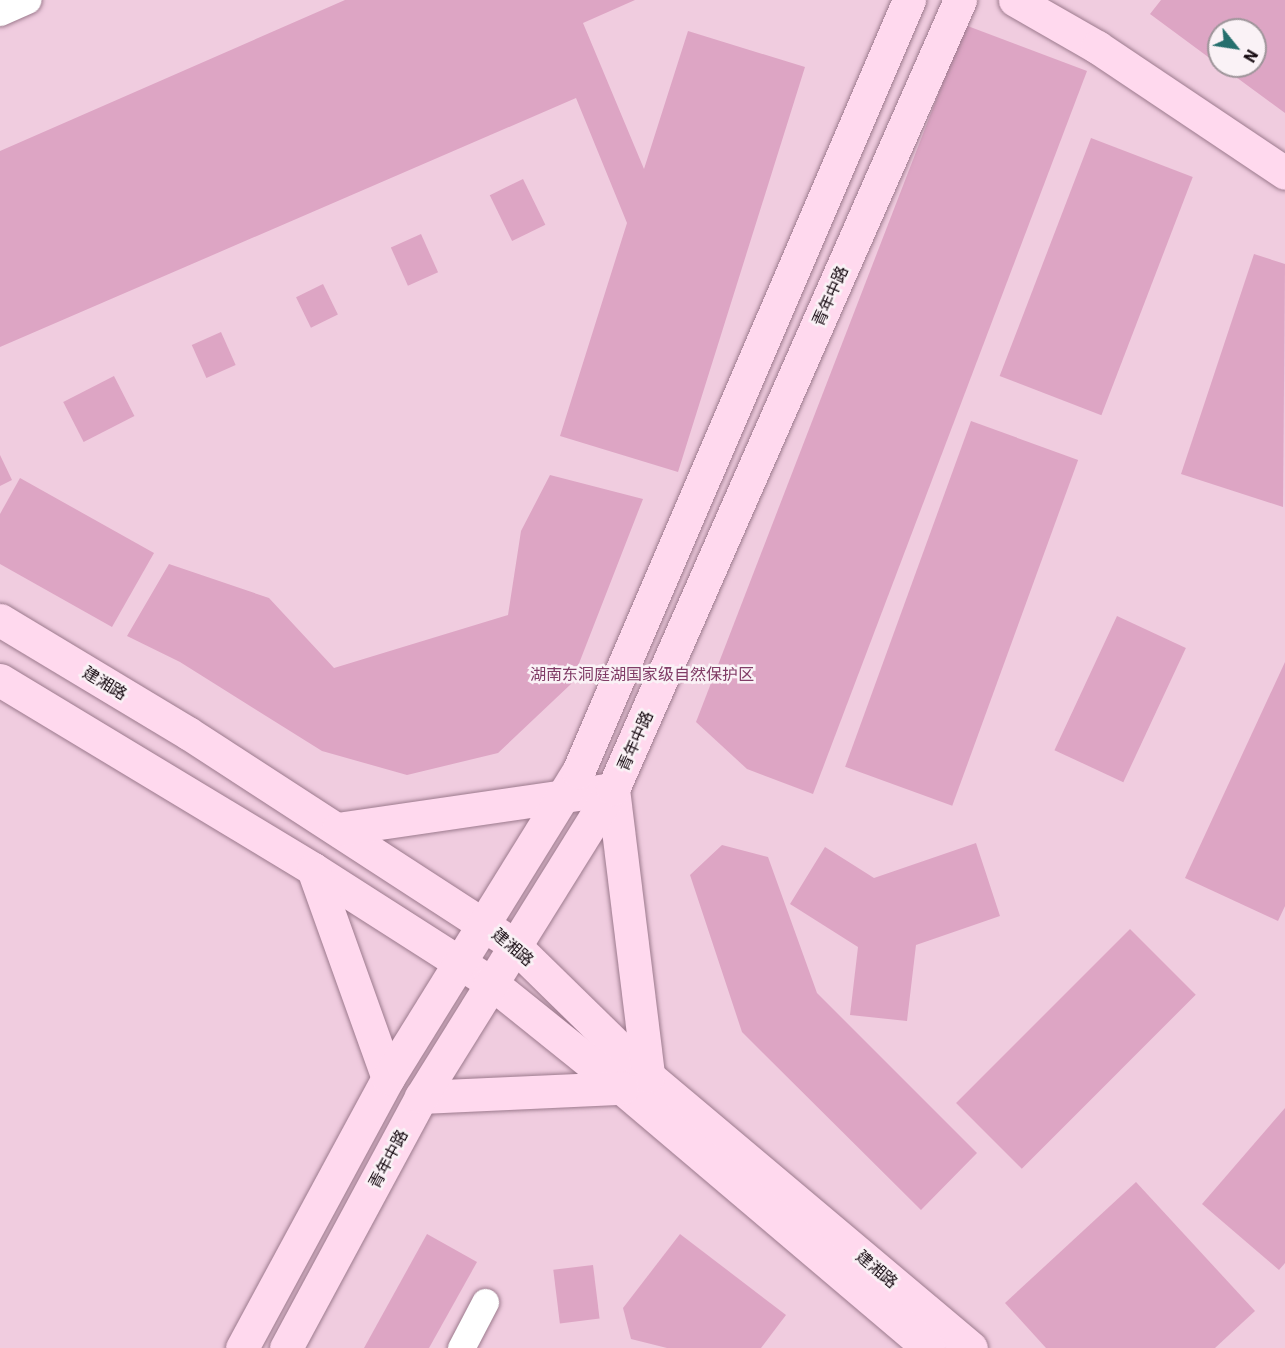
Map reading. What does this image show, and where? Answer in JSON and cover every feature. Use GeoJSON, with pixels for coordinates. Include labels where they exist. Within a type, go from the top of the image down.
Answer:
{"type":"FeatureCollection","features":[{"type":"Feature","properties":{"kind":"main road"},"geometry":{"type":"LineString","coordinates":[[242,1348],[388,1078],[482,922],[578,772],[909,0]]}},
{"type":"Feature","properties":{"kind":"main road","name":"青年中路"},"geometry":{"type":"LineString","coordinates":[[286,1348],[422,1097],[490,982],[613,789],[960,0]]}},
{"type":"Feature","properties":{"kind":"main road"},"geometry":{"type":"LineString","coordinates":[[1015,0],[1097,46],[1285,173]]}},
{"type":"Feature","properties":{"kind":"main road","name":"建湘路"},"geometry":{"type":"LineString","coordinates":[[0,620],[338,829],[514,945],[635,1082],[929,1348]]}},
{"type":"Feature","properties":{"kind":"main road","name":"建湘路"},"geometry":{"type":"LineString","coordinates":[[0,680],[313,868],[490,982],[635,1082],[971,1348]]}},
{"type":"Feature","properties":{"kind":"main road"},"geometry":{"type":"LineString","coordinates":[[338,829],[613,789],[635,1082],[422,1097]]}},
{"type":"Feature","properties":{"kind":"main road"},"geometry":{"type":"LineString","coordinates":[[313,868],[388,1078]]}},
{"type":"Feature","properties":{"kind":"street"},"geometry":{"type":"LineString","coordinates":[[0,12],[27,0]]}},
{"type":"Feature","properties":{"kind":"street"},"geometry":{"type":"LineString","coordinates":[[461,1348],[485,1302]]}},
{"type":"Feature","properties":{"kind":"green space","name":"湖南东洞庭湖国家级自然保护区"},"geometry":{"type":"Polygon","coordinates":[[[0,0],[1285,0],[1285,1348],[0,1348],[0,0]]]}},
{"type":"Feature","properties":{"kind":"building"},"geometry":{"type":"Polygon","coordinates":[[[345,0],[635,0],[583,23],[644,169],[688,31],[805,67],[678,472],[560,436],[627,223],[576,98],[0,347],[0,151],[345,0]]]}},
{"type":"Feature","properties":{"kind":"building"},"geometry":{"type":"Polygon","coordinates":[[[1161,0],[1285,0],[1285,113],[1237,78],[1267,78],[1267,18],[1207,18],[1207,56],[1150,14],[1161,0]]]}},
{"type":"Feature","properties":{"kind":"building"},"geometry":{"type":"Polygon","coordinates":[[[965,25],[1087,71],[813,794],[747,769],[696,722],[965,25]]]}},
{"type":"Feature","properties":{"kind":"building"},"geometry":{"type":"Polygon","coordinates":[[[1091,138],[1193,177],[1101,415],[1000,376],[1091,138]]]}},
{"type":"Feature","properties":{"kind":"building"},"geometry":{"type":"Polygon","coordinates":[[[523,179],[545,225],[512,241],[490,195],[523,179]]]}},
{"type":"Feature","properties":{"kind":"building"},"geometry":{"type":"Polygon","coordinates":[[[421,234],[438,272],[408,286],[391,247],[421,234]]]}},
{"type":"Feature","properties":{"kind":"building"},"geometry":{"type":"Polygon","coordinates":[[[1254,254],[1285,264],[1283,507],[1181,474],[1254,254]]]}},
{"type":"Feature","properties":{"kind":"building"},"geometry":{"type":"Polygon","coordinates":[[[323,284],[338,315],[311,328],[296,297],[323,284]]]}},
{"type":"Feature","properties":{"kind":"building"},"geometry":{"type":"Polygon","coordinates":[[[221,332],[236,365],[206,378],[192,345],[221,332]]]}},
{"type":"Feature","properties":{"kind":"building"},"geometry":{"type":"Polygon","coordinates":[[[114,376],[134,416],[84,442],[63,402],[114,376]]]}},
{"type":"Feature","properties":{"kind":"building"},"geometry":{"type":"Polygon","coordinates":[[[971,421],[1078,460],[952,806],[845,767],[971,421]]]}},
{"type":"Feature","properties":{"kind":"building"},"geometry":{"type":"Polygon","coordinates":[[[0,455],[12,480],[0,486],[0,455]]]}},
{"type":"Feature","properties":{"kind":"building"},"geometry":{"type":"Polygon","coordinates":[[[550,475],[643,499],[571,684],[498,753],[407,775],[322,751],[180,662],[127,636],[169,564],[269,598],[334,668],[508,615],[521,531],[550,475]]]}},
{"type":"Feature","properties":{"kind":"building"},"geometry":{"type":"Polygon","coordinates":[[[20,478],[154,553],[112,627],[0,564],[0,514],[20,478]]]}},
{"type":"Feature","properties":{"kind":"building"},"geometry":{"type":"Polygon","coordinates":[[[1117,616],[1186,648],[1123,782],[1054,750],[1117,616]]]}},
{"type":"Feature","properties":{"kind":"building"},"geometry":{"type":"Polygon","coordinates":[[[1285,662],[1285,906],[1278,921],[1185,878],[1285,662]]]}},
{"type":"Feature","properties":{"kind":"building"},"geometry":{"type":"Polygon","coordinates":[[[976,843],[1000,916],[916,945],[907,1021],[850,1015],[858,947],[790,904],[825,847],[874,878],[976,843]]]}},
{"type":"Feature","properties":{"kind":"building"},"geometry":{"type":"Polygon","coordinates":[[[722,845],[768,857],[817,993],[977,1153],[921,1210],[742,1032],[690,875],[722,845]]]}},
{"type":"Feature","properties":{"kind":"building"},"geometry":{"type":"Polygon","coordinates":[[[1130,929],[1196,995],[1022,1169],[956,1103],[1130,929]]]}},
{"type":"Feature","properties":{"kind":"building"},"geometry":{"type":"Polygon","coordinates":[[[1285,1108],[1285,1263],[1279,1270],[1202,1204],[1285,1108]]]}},
{"type":"Feature","properties":{"kind":"building"},"geometry":{"type":"Polygon","coordinates":[[[1136,1182],[1255,1311],[1215,1348],[1046,1348],[1005,1303],[1136,1182]]]}},
{"type":"Feature","properties":{"kind":"building"},"geometry":{"type":"Polygon","coordinates":[[[427,1234],[477,1262],[429,1348],[364,1348],[427,1234]]]}},
{"type":"Feature","properties":{"kind":"building"},"geometry":{"type":"Polygon","coordinates":[[[680,1234],[786,1315],[761,1348],[667,1348],[631,1339],[623,1308],[680,1234]]]}},
{"type":"Feature","properties":{"kind":"building"},"geometry":{"type":"Polygon","coordinates":[[[593,1265],[600,1319],[560,1323],[553,1270],[593,1265]]]}}]}
